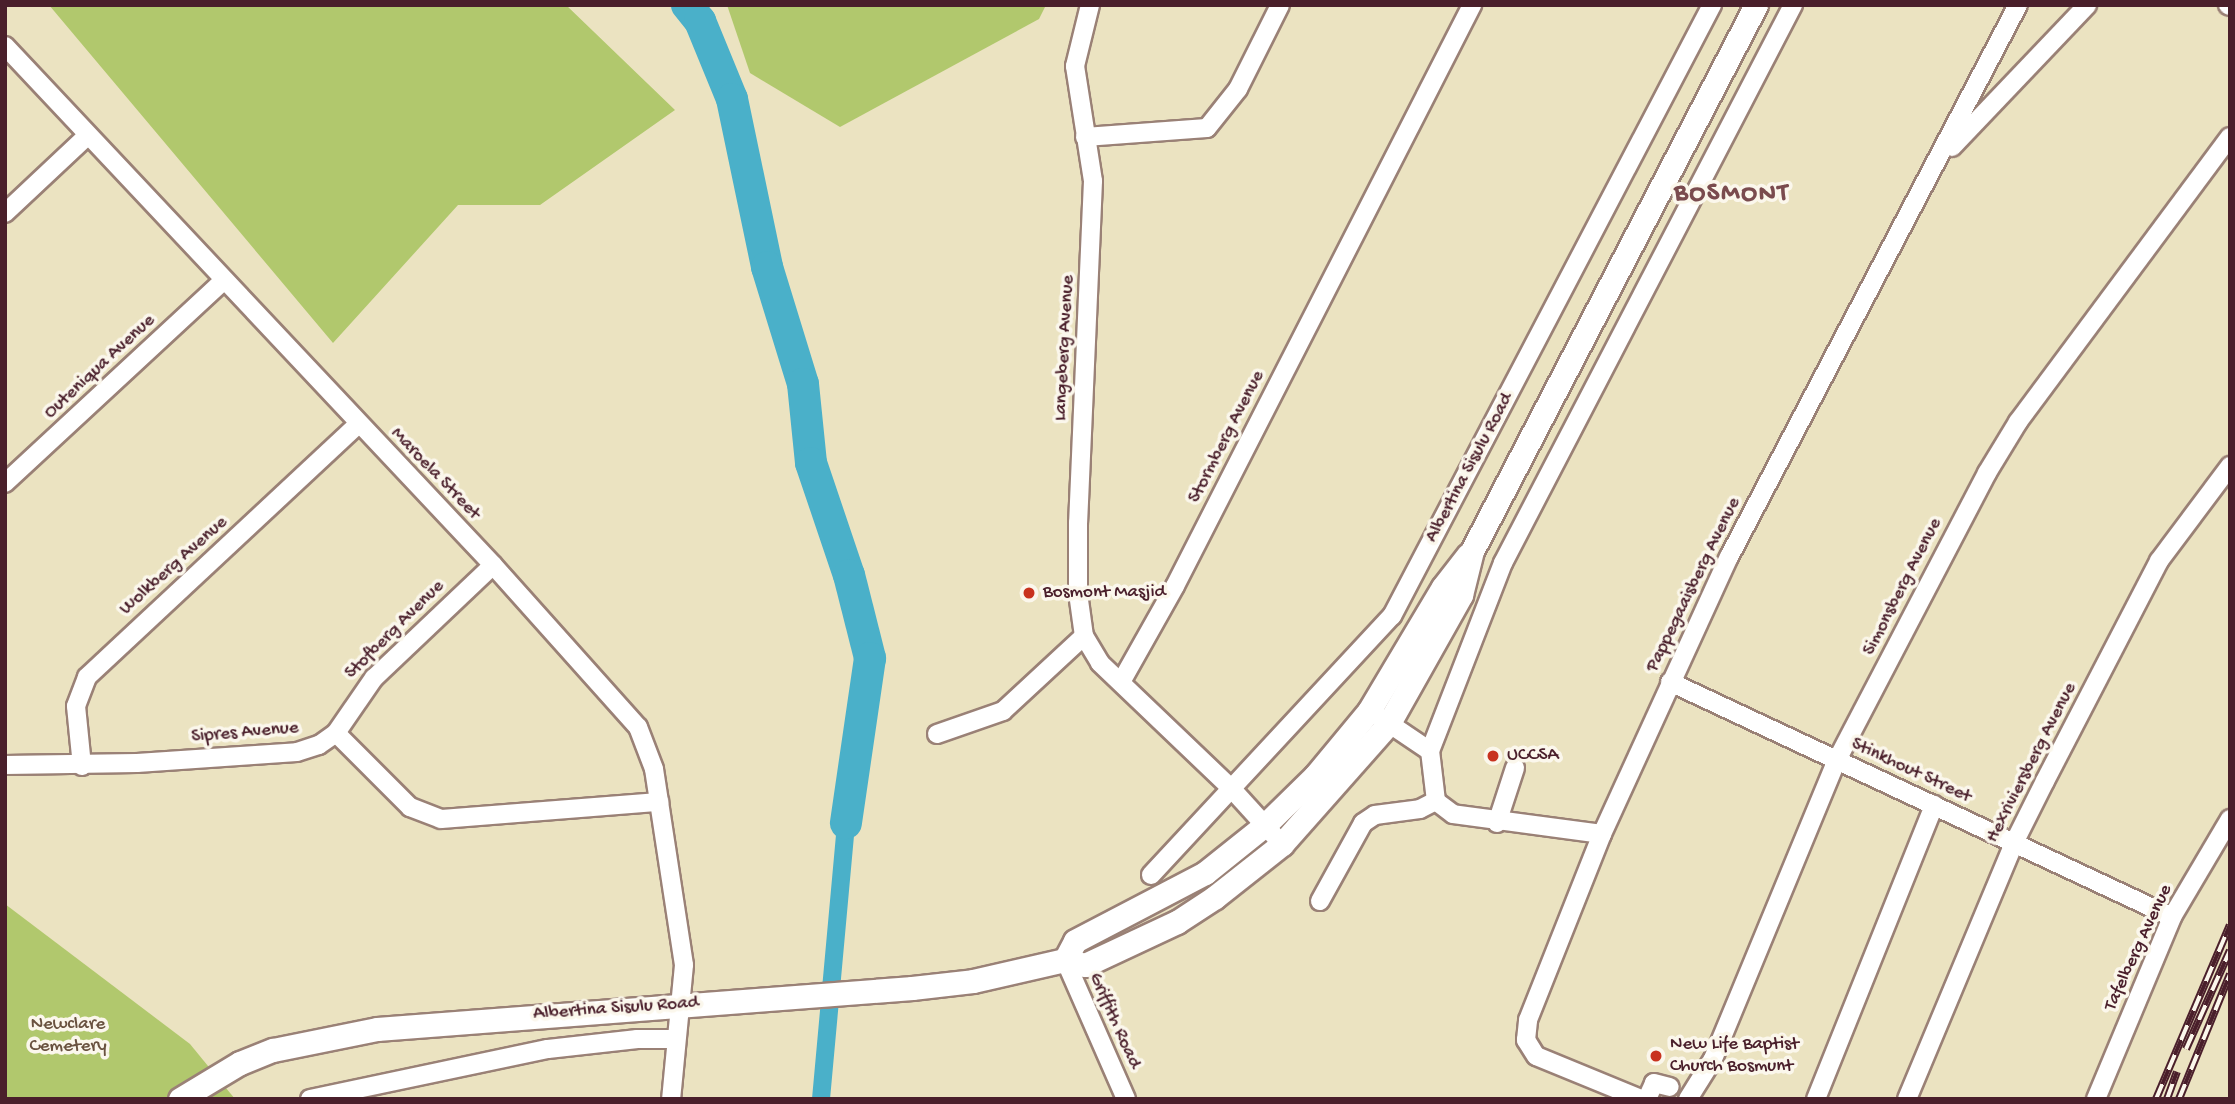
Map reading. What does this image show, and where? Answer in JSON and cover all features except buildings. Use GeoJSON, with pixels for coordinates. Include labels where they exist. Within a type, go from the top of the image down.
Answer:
{"type":"FeatureCollection","features":[{"type":"Feature","properties":{"kind":"main road","name":"Albertina Sisulu Road"},"geometry":{"type":"LineString","coordinates":[[180,1099],[240,1063],[306,1042],[455,1020],[683,1005],[974,981],[1065,960],[1085,965],[1177,922],[1282,844],[1379,717],[1461,595],[1472,551],[1756,5]]}},
{"type":"Feature","properties":{"kind":"main road","name":"Albertina Sisulu Road"},"geometry":{"type":"LineString","coordinates":[[1065,960],[1076,941],[1205,873],[1265,825],[1379,717]]}},
{"type":"Feature","properties":{"kind":"street","name":"Langeberg Avenue"},"geometry":{"type":"LineString","coordinates":[[1090,5],[1075,66],[1093,201],[1078,523],[1078,593],[1084,636],[1100,663],[1121,682]]}},
{"type":"Feature","properties":{"kind":"street"},"geometry":{"type":"LineString","coordinates":[[1085,137],[1207,128],[1238,89],[1280,5]]}},
{"type":"Feature","properties":{"kind":"street","name":"Stormberg Avenue"},"geometry":{"type":"LineString","coordinates":[[1121,682],[1175,586],[1472,5]]}},
{"type":"Feature","properties":{"kind":"street","name":"Albertina Sisulu Road"},"geometry":{"type":"LineString","coordinates":[[1151,875],[1392,616],[1712,5]]}},
{"type":"Feature","properties":{"kind":"street"},"geometry":{"type":"LineString","coordinates":[[1641,1099],[1541,1059],[1526,1040],[1528,1020],[1602,834],[1458,817],[1436,801],[1430,751],[1503,563],[1793,5]]}},
{"type":"Feature","properties":{"kind":"street","name":"Pappegaaisberg Avenue"},"geometry":{"type":"LineString","coordinates":[[1602,834],[1729,557],[1938,163],[2018,5]]}},
{"type":"Feature","properties":{"kind":"street","name":"Pappegaaisberg Avenue"},"geometry":{"type":"LineString","coordinates":[[1938,163],[2087,5]]}},
{"type":"Feature","properties":{"kind":"street","name":"Maroela Street"},"geometry":{"type":"LineString","coordinates":[[5,46],[223,281],[493,565],[638,727],[659,803],[681,935],[683,1005],[676,1039],[671,1099]]}},
{"type":"Feature","properties":{"kind":"street"},"geometry":{"type":"LineString","coordinates":[[5,213],[87,136]]}},
{"type":"Feature","properties":{"kind":"street","name":"Simonsberg Avenue"},"geometry":{"type":"LineString","coordinates":[[1688,1099],[1701,1086],[1717,1050],[1837,760],[2005,441],[2230,137]]}},
{"type":"Feature","properties":{"kind":"street","name":"Outeniqua Avenue"},"geometry":{"type":"LineString","coordinates":[[5,483],[223,281]]}},
{"type":"Feature","properties":{"kind":"street","name":"Wolkberg Avenue"},"geometry":{"type":"LineString","coordinates":[[82,766],[76,706],[87,677],[358,424]]}},
{"type":"Feature","properties":{"kind":"street","name":"Hexriviersberg Avenue"},"geometry":{"type":"LineString","coordinates":[[1907,1099],[2014,843],[2159,561],[2230,466]]}},
{"type":"Feature","properties":{"kind":"street","name":"Stofberg Avenue"},"geometry":{"type":"LineString","coordinates":[[336,733],[374,678],[493,565]]}},
{"type":"Feature","properties":{"kind":"street"},"geometry":{"type":"LineString","coordinates":[[937,734],[1003,711],[1084,636]]}},
{"type":"Feature","properties":{"kind":"street"},"geometry":{"type":"LineString","coordinates":[[1121,682],[1231,788],[1282,844]]}},
{"type":"Feature","properties":{"kind":"street","name":"Stinkhout Street"},"geometry":{"type":"LineString","coordinates":[[1670,682],[2172,917]]}},
{"type":"Feature","properties":{"kind":"street"},"geometry":{"type":"LineString","coordinates":[[1379,717],[1430,751]]}},
{"type":"Feature","properties":{"kind":"street"},"geometry":{"type":"LineString","coordinates":[[336,733],[410,807],[433,817],[458,819],[659,803]]}},
{"type":"Feature","properties":{"kind":"street","name":"Sipres Avenue"},"geometry":{"type":"LineString","coordinates":[[5,765],[82,766],[297,752],[319,746],[336,733]]}},
{"type":"Feature","properties":{"kind":"street"},"geometry":{"type":"LineString","coordinates":[[1497,823],[1515,768]]}},
{"type":"Feature","properties":{"kind":"street"},"geometry":{"type":"LineString","coordinates":[[1320,901],[1363,824],[1375,815],[1420,808],[1436,801]]}},
{"type":"Feature","properties":{"kind":"street"},"geometry":{"type":"LineString","coordinates":[[1816,1099],[1934,805]]}},
{"type":"Feature","properties":{"kind":"street","name":"Tafelberg Avenue"},"geometry":{"type":"LineString","coordinates":[[2096,1099],[2172,917],[2230,819]]}},
{"type":"Feature","properties":{"kind":"street","name":"Griffith Road"},"geometry":{"type":"LineString","coordinates":[[1065,960],[1126,1099]]}},
{"type":"Feature","properties":{"kind":"street","name":"Albertina Sisulu Road"},"geometry":{"type":"LineString","coordinates":[[310,1099],[548,1049],[636,1038],[676,1039]]}},
{"type":"Feature","properties":{"kind":"street"},"geometry":{"type":"LineString","coordinates":[[1647,1099],[1654,1083],[1670,1087]]}},
{"type":"Feature","properties":{"kind":"green space"},"geometry":{"type":"Polygon","coordinates":[[[49,5],[566,5],[675,110],[540,205],[458,205],[333,343],[49,5]]]}},
{"type":"Feature","properties":{"kind":"green space"},"geometry":{"type":"Polygon","coordinates":[[[727,5],[1046,5],[1039,19],[840,127],[750,73],[727,5]]]}},
{"type":"Feature","properties":{"kind":"green space","name":"Newclare Cemetery"},"geometry":{"type":"Polygon","coordinates":[[[5,904],[190,1044],[235,1099],[5,1099],[5,904]]]}},
{"type":"Feature","properties":{"kind":"waterway"},"geometry":{"type":"LineString","coordinates":[[687,5],[700,21],[732,99],[767,267],[803,384],[811,463],[849,575],[870,658],[846,823]]}},
{"type":"Feature","properties":{"kind":"waterway"},"geometry":{"type":"LineString","coordinates":[[821,1099],[846,823]]}},
{"type":"Feature","properties":{"kind":"railway"},"geometry":{"type":"LineString","coordinates":[[2156,1099],[2230,925]]}},
{"type":"Feature","properties":{"kind":"railway"},"geometry":{"type":"LineString","coordinates":[[2186,1049],[2230,950]]}},
{"type":"Feature","properties":{"kind":"railway"},"geometry":{"type":"LineString","coordinates":[[2179,1099],[2230,974]]}},
{"type":"Feature","properties":{"kind":"railway"},"geometry":{"type":"LineString","coordinates":[[2167,1099],[2177,1072]]}},
{"type":"Feature","properties":{"kind":"place","name":"Bosmont Masjid"},"geometry":{"type":"Point","coordinates":[1029,593]}},
{"type":"Feature","properties":{"kind":"place","name":"UCCSA"},"geometry":{"type":"Point","coordinates":[1493,756]}},
{"type":"Feature","properties":{"kind":"place","name":"New Life Baptist Church Bosmunt"},"geometry":{"type":"Point","coordinates":[1656,1056]}},
{"type":"Feature","properties":{"kind":"district","name":"BOSMONT"},"geometry":{"type":"Point","coordinates":[1732,195]}}]}
